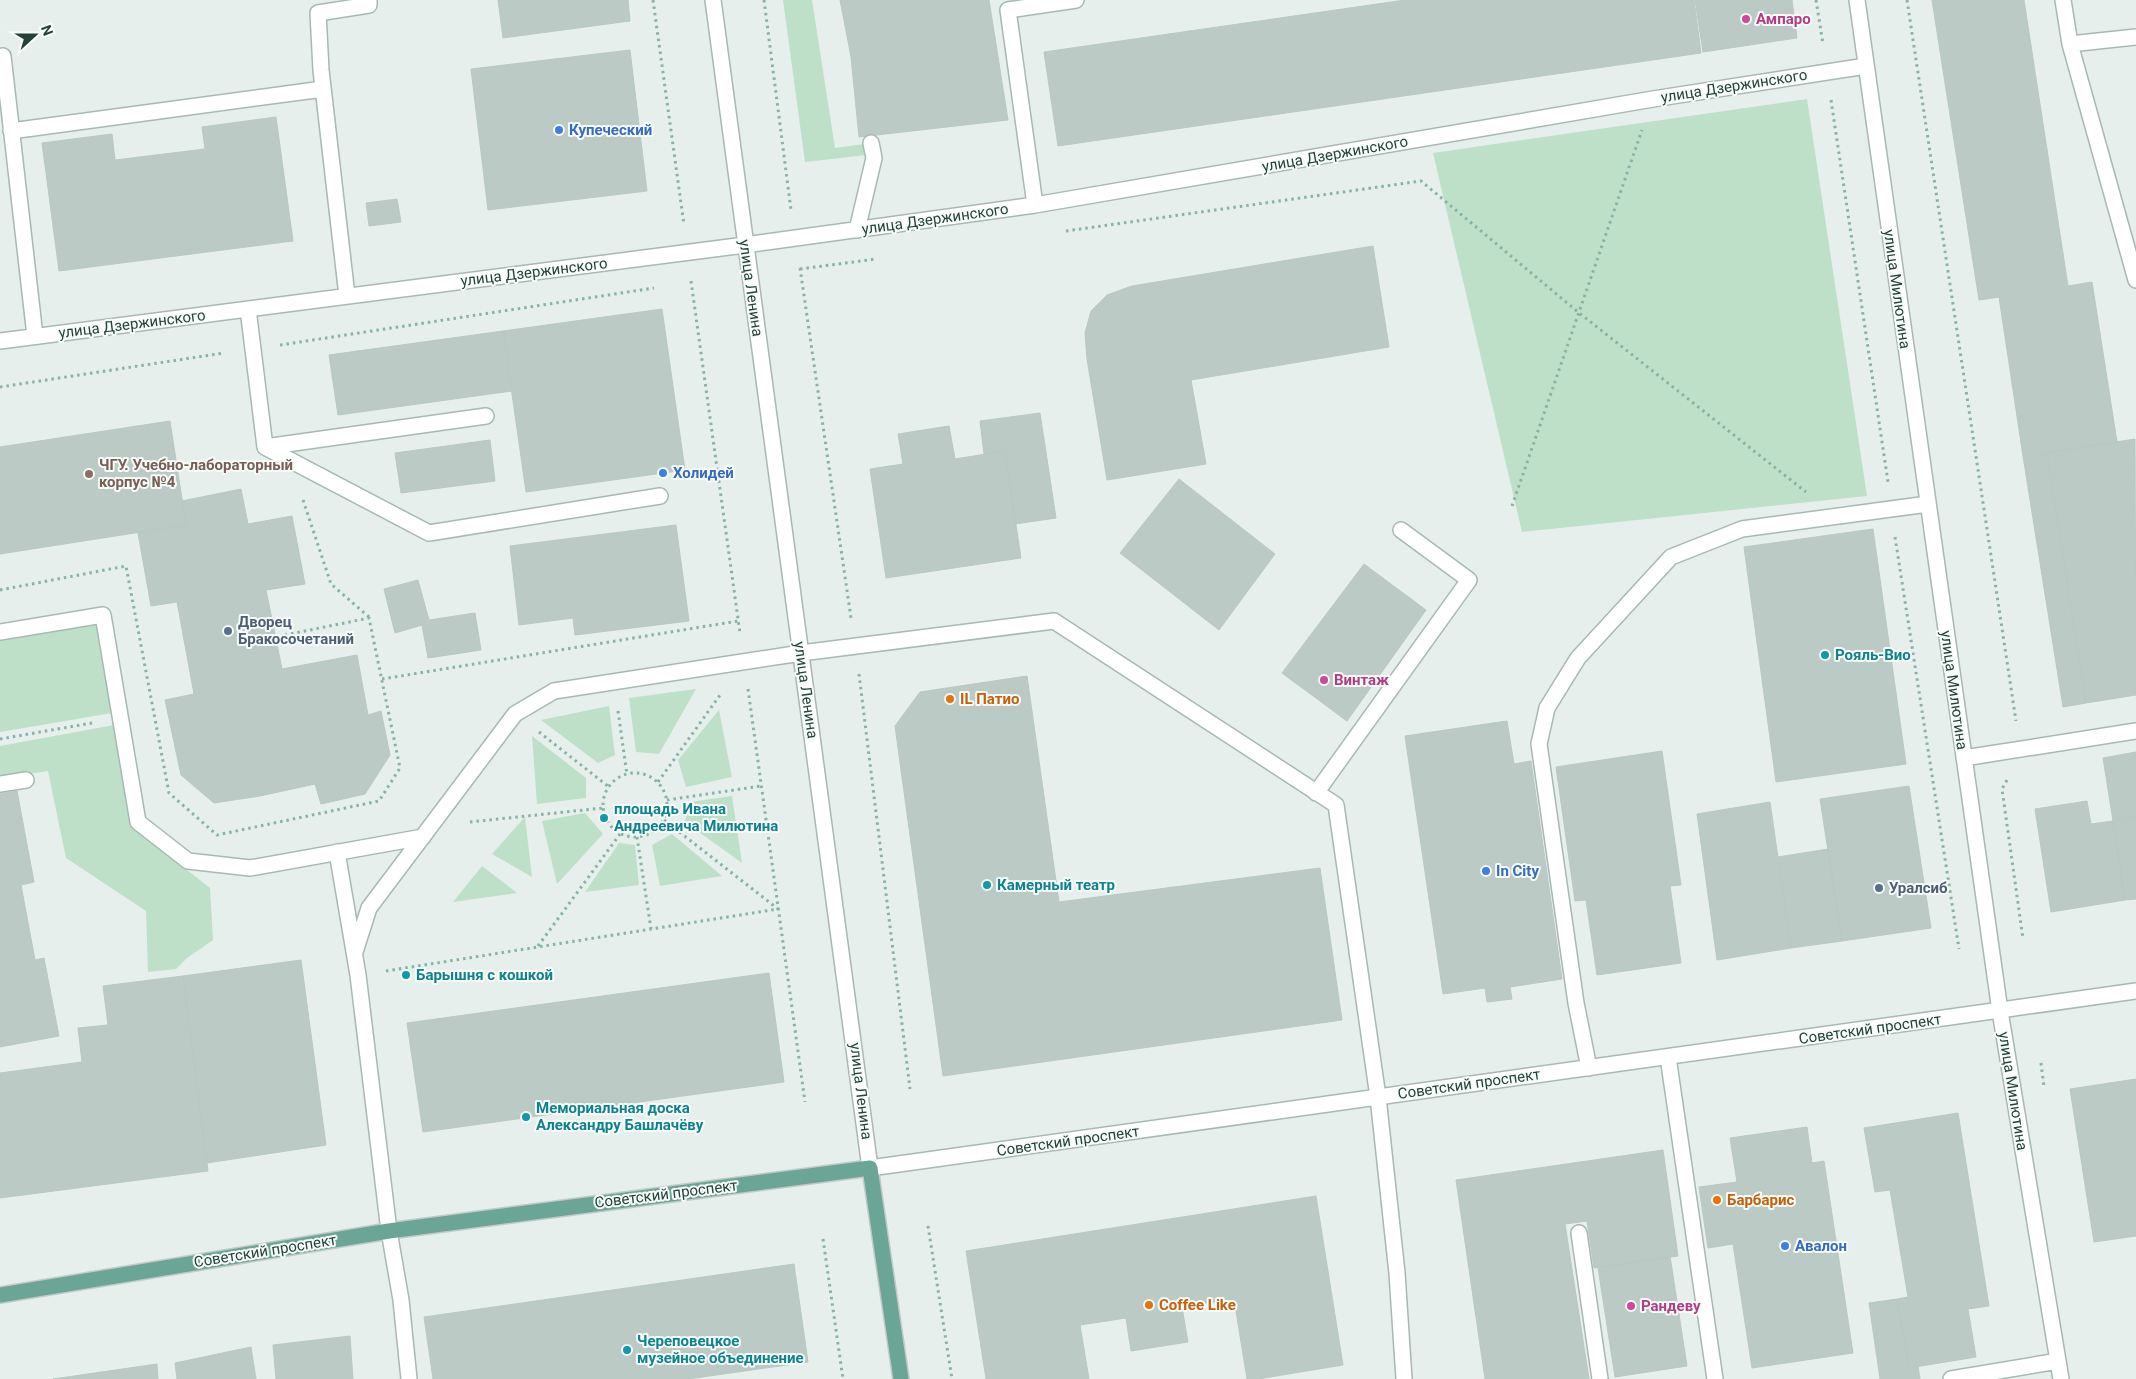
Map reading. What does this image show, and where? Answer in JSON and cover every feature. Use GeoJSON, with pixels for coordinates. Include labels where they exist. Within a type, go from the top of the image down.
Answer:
{"type":"FeatureCollection","features":[{"type":"Feature","properties":{"kind":"main road","name":"Советский проспект"},"geometry":{"type":"LineString","coordinates":[[0,1295],[389,1231],[870,1168]]}},
{"type":"Feature","properties":{"kind":"main road","name":"улица Ленина"},"geometry":{"type":"LineString","coordinates":[[870,1168],[901,1379]]}},
{"type":"Feature","properties":{"kind":"street"},"geometry":{"type":"LineString","coordinates":[[347,296],[323,89],[318,13],[369,5],[369,0]]}},
{"type":"Feature","properties":{"kind":"street","name":"улица Ленина"},"geometry":{"type":"LineString","coordinates":[[713,0],[870,1168]]}},
{"type":"Feature","properties":{"kind":"street"},"geometry":{"type":"LineString","coordinates":[[1035,205],[1008,10],[1076,0]]}},
{"type":"Feature","properties":{"kind":"street","name":"улица Милютина"},"geometry":{"type":"LineString","coordinates":[[1856,0],[2000,1011],[2061,1379]]}},
{"type":"Feature","properties":{"kind":"street"},"geometry":{"type":"LineString","coordinates":[[2064,0],[2070,44],[2136,280]]}},
{"type":"Feature","properties":{"kind":"street"},"geometry":{"type":"LineString","coordinates":[[2070,44],[2136,37]]}},
{"type":"Feature","properties":{"kind":"street"},"geometry":{"type":"LineString","coordinates":[[3,56],[35,336]]}},
{"type":"Feature","properties":{"kind":"street","name":"улица Дзержинского"},"geometry":{"type":"LineString","coordinates":[[0,341],[688,253],[1035,205],[1653,99],[1866,66]]}},
{"type":"Feature","properties":{"kind":"street"},"geometry":{"type":"LineString","coordinates":[[12,131],[323,89]]}},
{"type":"Feature","properties":{"kind":"street"},"geometry":{"type":"LineString","coordinates":[[857,230],[874,158],[871,143]]}},
{"type":"Feature","properties":{"kind":"street"},"geometry":{"type":"LineString","coordinates":[[248,309],[265,447]]}},
{"type":"Feature","properties":{"kind":"street"},"geometry":{"type":"LineString","coordinates":[[265,447],[486,416]]}},
{"type":"Feature","properties":{"kind":"street"},"geometry":{"type":"LineString","coordinates":[[265,447],[429,533],[660,496]]}},
{"type":"Feature","properties":{"kind":"street"},"geometry":{"type":"LineString","coordinates":[[1589,1068],[1576,1003],[1539,744],[1547,708],[1578,658],[1671,557],[1742,529],[1928,504]]}},
{"type":"Feature","properties":{"kind":"street"},"geometry":{"type":"LineString","coordinates":[[1316,793],[1469,580],[1400,530]]}},
{"type":"Feature","properties":{"kind":"street"},"geometry":{"type":"LineString","coordinates":[[0,632],[103,615],[138,822],[188,861],[250,868],[337,852],[427,831]]}},
{"type":"Feature","properties":{"kind":"street"},"geometry":{"type":"LineString","coordinates":[[355,952],[369,908],[515,714],[554,691],[801,653],[1054,622],[1336,805],[1378,1097],[1397,1272],[1404,1379]]}},
{"type":"Feature","properties":{"kind":"street"},"geometry":{"type":"LineString","coordinates":[[1964,758],[2136,731]]}},
{"type":"Feature","properties":{"kind":"street"},"geometry":{"type":"LineString","coordinates":[[0,784],[26,780]]}},
{"type":"Feature","properties":{"kind":"street"},"geometry":{"type":"LineString","coordinates":[[337,852],[355,952],[389,1231],[401,1300],[409,1379]]}},
{"type":"Feature","properties":{"kind":"street","name":"Советский проспект"},"geometry":{"type":"LineString","coordinates":[[870,1168],[2136,991]]}},
{"type":"Feature","properties":{"kind":"street"},"geometry":{"type":"LineString","coordinates":[[1668,1057],[1715,1379]]}},
{"type":"Feature","properties":{"kind":"street"},"geometry":{"type":"LineString","coordinates":[[1579,1233],[1600,1379]]}},
{"type":"Feature","properties":{"kind":"street"},"geometry":{"type":"LineString","coordinates":[[1951,1379],[2058,1361]]}},
{"type":"Feature","properties":{"kind":"path"},"geometry":{"type":"LineString","coordinates":[[653,0],[688,253]]}},
{"type":"Feature","properties":{"kind":"path"},"geometry":{"type":"LineString","coordinates":[[764,0],[795,238],[855,646],[910,1088]]}},
{"type":"Feature","properties":{"kind":"path"},"geometry":{"type":"LineString","coordinates":[[1816,0],[1890,509],[1959,949]]}},
{"type":"Feature","properties":{"kind":"path"},"geometry":{"type":"LineString","coordinates":[[1908,0],[2020,749],[2002,789],[2023,939]]}},
{"type":"Feature","properties":{"kind":"path"},"geometry":{"type":"LineString","coordinates":[[1512,506],[1653,99]]}},
{"type":"Feature","properties":{"kind":"path"},"geometry":{"type":"LineString","coordinates":[[1056,233],[1421,181],[1578,312],[1810,495]]}},
{"type":"Feature","properties":{"kind":"path"},"geometry":{"type":"LineString","coordinates":[[800,269],[879,258]]}},
{"type":"Feature","properties":{"kind":"path"},"geometry":{"type":"LineString","coordinates":[[682,284],[692,283]]}},
{"type":"Feature","properties":{"kind":"path"},"geometry":{"type":"LineString","coordinates":[[0,387],[662,287]]}},
{"type":"Feature","properties":{"kind":"path"},"geometry":{"type":"LineString","coordinates":[[0,590],[126,566],[169,793],[218,835],[380,801],[400,768],[369,618],[330,584],[293,462]]}},
{"type":"Feature","properties":{"kind":"path"},"geometry":{"type":"LineString","coordinates":[[285,635],[369,618]]}},
{"type":"Feature","properties":{"kind":"path"},"geometry":{"type":"LineString","coordinates":[[382,679],[738,621]]}},
{"type":"Feature","properties":{"kind":"path"},"geometry":{"type":"LineString","coordinates":[[658,782],[744,662]]}},
{"type":"Feature","properties":{"kind":"path"},"geometry":{"type":"LineString","coordinates":[[614,682],[627,774]]}},
{"type":"Feature","properties":{"kind":"path"},"geometry":{"type":"LineString","coordinates":[[515,714],[609,787]]}},
{"type":"Feature","properties":{"kind":"path"},"geometry":{"type":"LineString","coordinates":[[0,739],[120,718]]}},
{"type":"Feature","properties":{"kind":"path"},"geometry":{"type":"LineString","coordinates":[[638,773],[658,782],[667,800],[664,820],[650,834],[630,838],[612,828],[606,818],[604,797],[609,787],[617,779],[627,774],[638,773]]}},
{"type":"Feature","properties":{"kind":"path"},"geometry":{"type":"LineString","coordinates":[[667,800],[761,786]]}},
{"type":"Feature","properties":{"kind":"path"},"geometry":{"type":"LineString","coordinates":[[427,831],[604,808]]}},
{"type":"Feature","properties":{"kind":"path"},"geometry":{"type":"LineString","coordinates":[[358,975],[778,909],[664,820]]}},
{"type":"Feature","properties":{"kind":"path"},"geometry":{"type":"LineString","coordinates":[[537,947],[620,834]]}},
{"type":"Feature","properties":{"kind":"path"},"geometry":{"type":"LineString","coordinates":[[637,837],[651,929]]}},
{"type":"Feature","properties":{"kind":"path"},"geometry":{"type":"LineString","coordinates":[[928,1226],[952,1379]]}},
{"type":"Feature","properties":{"kind":"path"},"geometry":{"type":"LineString","coordinates":[[823,1239],[843,1379]]}},
{"type":"Feature","properties":{"kind":"green space"},"geometry":{"type":"Polygon","coordinates":[[[783,0],[812,0],[835,148],[871,143],[867,155],[805,162],[783,0]]]}},
{"type":"Feature","properties":{"kind":"green space"},"geometry":{"type":"Polygon","coordinates":[[[1807,99],[1867,496],[1522,532],[1433,153],[1807,99]]]}},
{"type":"Feature","properties":{"kind":"green space"},"geometry":{"type":"Polygon","coordinates":[[[97,624],[112,713],[0,732],[0,641],[97,624]]]}},
{"type":"Feature","properties":{"kind":"green space"},"geometry":{"type":"Polygon","coordinates":[[[696,689],[659,754],[636,752],[629,698],[696,689]]]}},
{"type":"Feature","properties":{"kind":"green space"},"geometry":{"type":"Polygon","coordinates":[[[609,706],[615,755],[598,763],[541,720],[609,706]]]}},
{"type":"Feature","properties":{"kind":"green space"},"geometry":{"type":"Polygon","coordinates":[[[719,710],[732,777],[686,787],[678,760],[719,710]]]}},
{"type":"Feature","properties":{"kind":"green space"},"geometry":{"type":"Polygon","coordinates":[[[114,725],[131,826],[210,888],[213,940],[187,958],[176,969],[148,972],[146,911],[66,858],[48,771],[0,778],[0,746],[114,725]]]}},
{"type":"Feature","properties":{"kind":"green space"},"geometry":{"type":"Polygon","coordinates":[[[532,736],[586,778],[586,798],[537,804],[532,736]]]}},
{"type":"Feature","properties":{"kind":"green space"},"geometry":{"type":"Polygon","coordinates":[[[732,796],[742,863],[685,822],[690,802],[732,796]]]}},
{"type":"Feature","properties":{"kind":"green space"},"geometry":{"type":"Polygon","coordinates":[[[585,813],[603,834],[557,884],[542,821],[585,813]]]}},
{"type":"Feature","properties":{"kind":"green space"},"geometry":{"type":"Polygon","coordinates":[[[525,817],[532,877],[492,854],[525,817]]]}},
{"type":"Feature","properties":{"kind":"green space"},"geometry":{"type":"Polygon","coordinates":[[[672,834],[722,876],[660,886],[652,845],[672,834]]]}},
{"type":"Feature","properties":{"kind":"green space"},"geometry":{"type":"Polygon","coordinates":[[[619,843],[635,845],[639,885],[585,892],[619,843]]]}},
{"type":"Feature","properties":{"kind":"green space"},"geometry":{"type":"Polygon","coordinates":[[[482,866],[517,893],[453,902],[482,866]]]}},
{"type":"Feature","properties":{"kind":"building"},"geometry":{"type":"Polygon","coordinates":[[[498,0],[628,0],[630,21],[503,38],[498,0]]]}},
{"type":"Feature","properties":{"kind":"building"},"geometry":{"type":"Polygon","coordinates":[[[840,0],[989,0],[1008,120],[859,137],[851,57],[840,0]]]}},
{"type":"Feature","properties":{"kind":"building"},"geometry":{"type":"Polygon","coordinates":[[[1405,0],[1694,0],[1701,53],[1058,146],[1044,52],[1405,0]]]}},
{"type":"Feature","properties":{"kind":"building","name":"Ампаро"},"geometry":{"type":"Polygon","coordinates":[[[1695,0],[1792,0],[1797,38],[1703,52],[1695,0]]]}},
{"type":"Feature","properties":{"kind":"building"},"geometry":{"type":"Polygon","coordinates":[[[1932,0],[2024,0],[2068,286],[2092,282],[2117,442],[2023,456],[1999,297],[1979,300],[1932,0]]]}},
{"type":"Feature","properties":{"kind":"building","name":"Купеческий"},"geometry":{"type":"Polygon","coordinates":[[[630,50],[647,191],[488,210],[471,69],[630,50]]]}},
{"type":"Feature","properties":{"kind":"building"},"geometry":{"type":"Polygon","coordinates":[[[276,117],[293,241],[59,271],[42,143],[112,134],[115,160],[205,149],[202,127],[276,117]]]}},
{"type":"Feature","properties":{"kind":"building"},"geometry":{"type":"Polygon","coordinates":[[[397,199],[401,222],[369,226],[366,203],[397,199]]]}},
{"type":"Feature","properties":{"kind":"building"},"geometry":{"type":"Polygon","coordinates":[[[1373,246],[1389,347],[1191,380],[1206,464],[1107,480],[1087,359],[1085,333],[1091,311],[1107,295],[1132,286],[1373,246]]]}},
{"type":"Feature","properties":{"kind":"building"},"geometry":{"type":"Polygon","coordinates":[[[662,309],[685,470],[526,492],[503,331],[662,309]]]}},
{"type":"Feature","properties":{"kind":"building"},"geometry":{"type":"Polygon","coordinates":[[[503,331],[512,391],[338,415],[329,355],[503,331]]]}},
{"type":"Feature","properties":{"kind":"building"},"geometry":{"type":"Polygon","coordinates":[[[1040,413],[1056,518],[1015,524],[1005,451],[984,454],[980,421],[1040,413]]]}},
{"type":"Feature","properties":{"kind":"building","name":"ЧГУ. Учебно-лабораторный корпус №4"},"geometry":{"type":"Polygon","coordinates":[[[170,421],[186,525],[0,554],[0,447],[170,421]]]}},
{"type":"Feature","properties":{"kind":"building"},"geometry":{"type":"Polygon","coordinates":[[[949,426],[955,459],[1005,451],[1021,558],[886,578],[870,469],[903,464],[898,434],[949,426]]]}},
{"type":"Feature","properties":{"kind":"building"},"geometry":{"type":"Polygon","coordinates":[[[2135,439],[2136,695],[2086,703],[2047,453],[2135,439]]]}},
{"type":"Feature","properties":{"kind":"building"},"geometry":{"type":"Polygon","coordinates":[[[490,440],[495,481],[401,493],[395,453],[490,440]]]}},
{"type":"Feature","properties":{"kind":"building"},"geometry":{"type":"Polygon","coordinates":[[[2047,453],[2086,703],[2063,707],[2023,456],[2047,453]]]}},
{"type":"Feature","properties":{"kind":"building"},"geometry":{"type":"Polygon","coordinates":[[[1179,479],[1275,554],[1219,630],[1120,553],[1179,479]]]}},
{"type":"Feature","properties":{"kind":"building","name":"Дворец Бракосочетаний"},"geometry":{"type":"Polygon","coordinates":[[[241,489],[248,524],[292,516],[305,584],[266,590],[282,669],[357,655],[368,715],[381,711],[390,755],[365,794],[321,804],[315,784],[260,796],[214,803],[181,775],[165,700],[194,694],[177,602],[151,606],[138,533],[186,525],[182,501],[241,489]]]}},
{"type":"Feature","properties":{"kind":"building"},"geometry":{"type":"Polygon","coordinates":[[[676,525],[689,621],[575,635],[573,618],[519,625],[510,546],[676,525]]]}},
{"type":"Feature","properties":{"kind":"building","name":"Рояль-Вио"},"geometry":{"type":"Polygon","coordinates":[[[1873,529],[1906,764],[1776,782],[1744,547],[1873,529]]]}},
{"type":"Feature","properties":{"kind":"building"},"geometry":{"type":"Polygon","coordinates":[[[1364,564],[1426,610],[1347,721],[1282,673],[1364,564]]]}},
{"type":"Feature","properties":{"kind":"building"},"geometry":{"type":"Polygon","coordinates":[[[418,580],[429,620],[475,613],[481,650],[428,658],[422,625],[395,633],[384,589],[418,580]]]}},
{"type":"Feature","properties":{"kind":"building","name":"Камерный театр"},"geometry":{"type":"Polygon","coordinates":[[[1027,676],[1059,902],[1320,868],[1342,1020],[943,1076],[895,726],[920,692],[1027,676]]]}},
{"type":"Feature","properties":{"kind":"building","name":"In City"},"geometry":{"type":"Polygon","coordinates":[[[1507,721],[1514,764],[1531,761],[1562,979],[1510,987],[1512,999],[1487,1002],[1485,988],[1443,994],[1405,736],[1507,721]]]}},
{"type":"Feature","properties":{"kind":"building"},"geometry":{"type":"Polygon","coordinates":[[[1662,751],[1681,885],[1670,886],[1681,963],[1597,975],[1586,900],[1575,901],[1556,767],[1662,751]]]}},
{"type":"Feature","properties":{"kind":"building"},"geometry":{"type":"Polygon","coordinates":[[[2136,752],[2136,817],[2113,821],[2103,758],[2136,752]]]}},
{"type":"Feature","properties":{"kind":"building","name":"Уралсиб"},"geometry":{"type":"Polygon","coordinates":[[[1909,786],[1931,928],[1842,941],[1820,799],[1909,786]]]}},
{"type":"Feature","properties":{"kind":"building"},"geometry":{"type":"Polygon","coordinates":[[[17,791],[34,882],[21,885],[35,960],[44,958],[59,1036],[0,1047],[0,794],[17,791]]]}},
{"type":"Feature","properties":{"kind":"building"},"geometry":{"type":"Polygon","coordinates":[[[2087,801],[2091,824],[2113,821],[2125,900],[2051,912],[2035,809],[2087,801]]]}},
{"type":"Feature","properties":{"kind":"building"},"geometry":{"type":"Polygon","coordinates":[[[1770,802],[1791,948],[1717,960],[1697,814],[1770,802]]]}},
{"type":"Feature","properties":{"kind":"building"},"geometry":{"type":"Polygon","coordinates":[[[2136,817],[2136,899],[2125,900],[2113,821],[2136,817]]]}},
{"type":"Feature","properties":{"kind":"building"},"geometry":{"type":"Polygon","coordinates":[[[1828,849],[1842,941],[1791,948],[1778,857],[1828,849]]]}},
{"type":"Feature","properties":{"kind":"building"},"geometry":{"type":"Polygon","coordinates":[[[301,960],[326,1145],[207,1163],[183,976],[301,960]]]}},
{"type":"Feature","properties":{"kind":"building"},"geometry":{"type":"Polygon","coordinates":[[[769,973],[784,1082],[423,1132],[407,1023],[769,973]]]}},
{"type":"Feature","properties":{"kind":"building"},"geometry":{"type":"Polygon","coordinates":[[[183,976],[208,1171],[0,1198],[0,1073],[82,1062],[78,1028],[108,1025],[103,986],[183,976]]]}},
{"type":"Feature","properties":{"kind":"building"},"geometry":{"type":"Polygon","coordinates":[[[2136,1079],[2136,1236],[2094,1242],[2070,1089],[2136,1079]]]}},
{"type":"Feature","properties":{"kind":"building"},"geometry":{"type":"Polygon","coordinates":[[[1958,1113],[1989,1306],[1968,1309],[1976,1357],[1909,1368],[1897,1299],[1908,1297],[1890,1190],[1875,1192],[1864,1128],[1958,1113]]]}},
{"type":"Feature","properties":{"kind":"building","name":"Авалон"},"geometry":{"type":"Polygon","coordinates":[[[1807,1127],[1812,1163],[1824,1161],[1853,1353],[1752,1368],[1733,1244],[1708,1248],[1699,1187],[1737,1182],[1730,1138],[1807,1127]]]}},
{"type":"Feature","properties":{"kind":"building"},"geometry":{"type":"Polygon","coordinates":[[[1663,1150],[1678,1256],[1594,1268],[1587,1221],[1565,1224],[1589,1379],[1485,1379],[1456,1180],[1663,1150]]]}},
{"type":"Feature","properties":{"kind":"building"},"geometry":{"type":"Polygon","coordinates":[[[1316,1196],[1343,1365],[1258,1379],[1247,1379],[1234,1299],[1182,1307],[1188,1342],[1131,1351],[1126,1318],[1080,1325],[1089,1379],[986,1379],[966,1251],[1316,1196]]]}},
{"type":"Feature","properties":{"kind":"building"},"geometry":{"type":"Polygon","coordinates":[[[1670,1256],[1687,1366],[1615,1377],[1598,1268],[1670,1256]]]}},
{"type":"Feature","properties":{"kind":"building"},"geometry":{"type":"Polygon","coordinates":[[[794,1264],[808,1362],[688,1379],[433,1379],[424,1317],[794,1264]]]}},
{"type":"Feature","properties":{"kind":"building"},"geometry":{"type":"Polygon","coordinates":[[[1897,1299],[1909,1368],[1918,1366],[1920,1379],[1880,1379],[1869,1303],[1897,1299]]]}},
{"type":"Feature","properties":{"kind":"building"},"geometry":{"type":"Polygon","coordinates":[[[350,1336],[353,1379],[276,1379],[273,1345],[350,1336]]]}},
{"type":"Feature","properties":{"kind":"building"},"geometry":{"type":"Polygon","coordinates":[[[251,1347],[256,1379],[177,1379],[175,1363],[251,1347]]]}},
{"type":"Feature","properties":{"kind":"building"},"geometry":{"type":"Polygon","coordinates":[[[157,1364],[158,1379],[53,1379],[157,1364]]]}},
{"type":"Feature","properties":{"kind":"place","name":"Ампаро"},"geometry":{"type":"Point","coordinates":[1746,19]}},
{"type":"Feature","properties":{"kind":"place","name":"Купеческий"},"geometry":{"type":"Point","coordinates":[559,130]}},
{"type":"Feature","properties":{"kind":"place","name":"Холидей"},"geometry":{"type":"Point","coordinates":[663,473]}},
{"type":"Feature","properties":{"kind":"place","name":"ЧГУ. Учебно-лабораторный корпус №4"},"geometry":{"type":"Point","coordinates":[89,474]}},
{"type":"Feature","properties":{"kind":"place","name":"Дворец Бракосочетаний"},"geometry":{"type":"Point","coordinates":[228,631]}},
{"type":"Feature","properties":{"kind":"place","name":"Рояль-Вио"},"geometry":{"type":"Point","coordinates":[1825,655]}},
{"type":"Feature","properties":{"kind":"place","name":"Винтаж"},"geometry":{"type":"Point","coordinates":[1324,680]}},
{"type":"Feature","properties":{"kind":"place","name":"IL Патио"},"geometry":{"type":"Point","coordinates":[950,699]}},
{"type":"Feature","properties":{"kind":"place","name":"площадь Ивана Андреевича Милютина"},"geometry":{"type":"Point","coordinates":[604,818]}},
{"type":"Feature","properties":{"kind":"place","name":"In City"},"geometry":{"type":"Point","coordinates":[1486,871]}},
{"type":"Feature","properties":{"kind":"place","name":"Камерный театр"},"geometry":{"type":"Point","coordinates":[987,885]}},
{"type":"Feature","properties":{"kind":"place","name":"Уралсиб"},"geometry":{"type":"Point","coordinates":[1879,888]}},
{"type":"Feature","properties":{"kind":"place","name":"Барышня с кошкой"},"geometry":{"type":"Point","coordinates":[406,975]}},
{"type":"Feature","properties":{"kind":"place","name":"Мемориальная доска Александру Башлачёву"},"geometry":{"type":"Point","coordinates":[526,1117]}},
{"type":"Feature","properties":{"kind":"place","name":"Барбарис"},"geometry":{"type":"Point","coordinates":[1717,1200]}},
{"type":"Feature","properties":{"kind":"place","name":"Авалон"},"geometry":{"type":"Point","coordinates":[1785,1246]}},
{"type":"Feature","properties":{"kind":"place","name":"Coffee Like"},"geometry":{"type":"Point","coordinates":[1149,1305]}},
{"type":"Feature","properties":{"kind":"place","name":"Рандеву"},"geometry":{"type":"Point","coordinates":[1631,1306]}},
{"type":"Feature","properties":{"kind":"place","name":"Череповецкое музейное объединение"},"geometry":{"type":"Point","coordinates":[627,1350]}}]}
